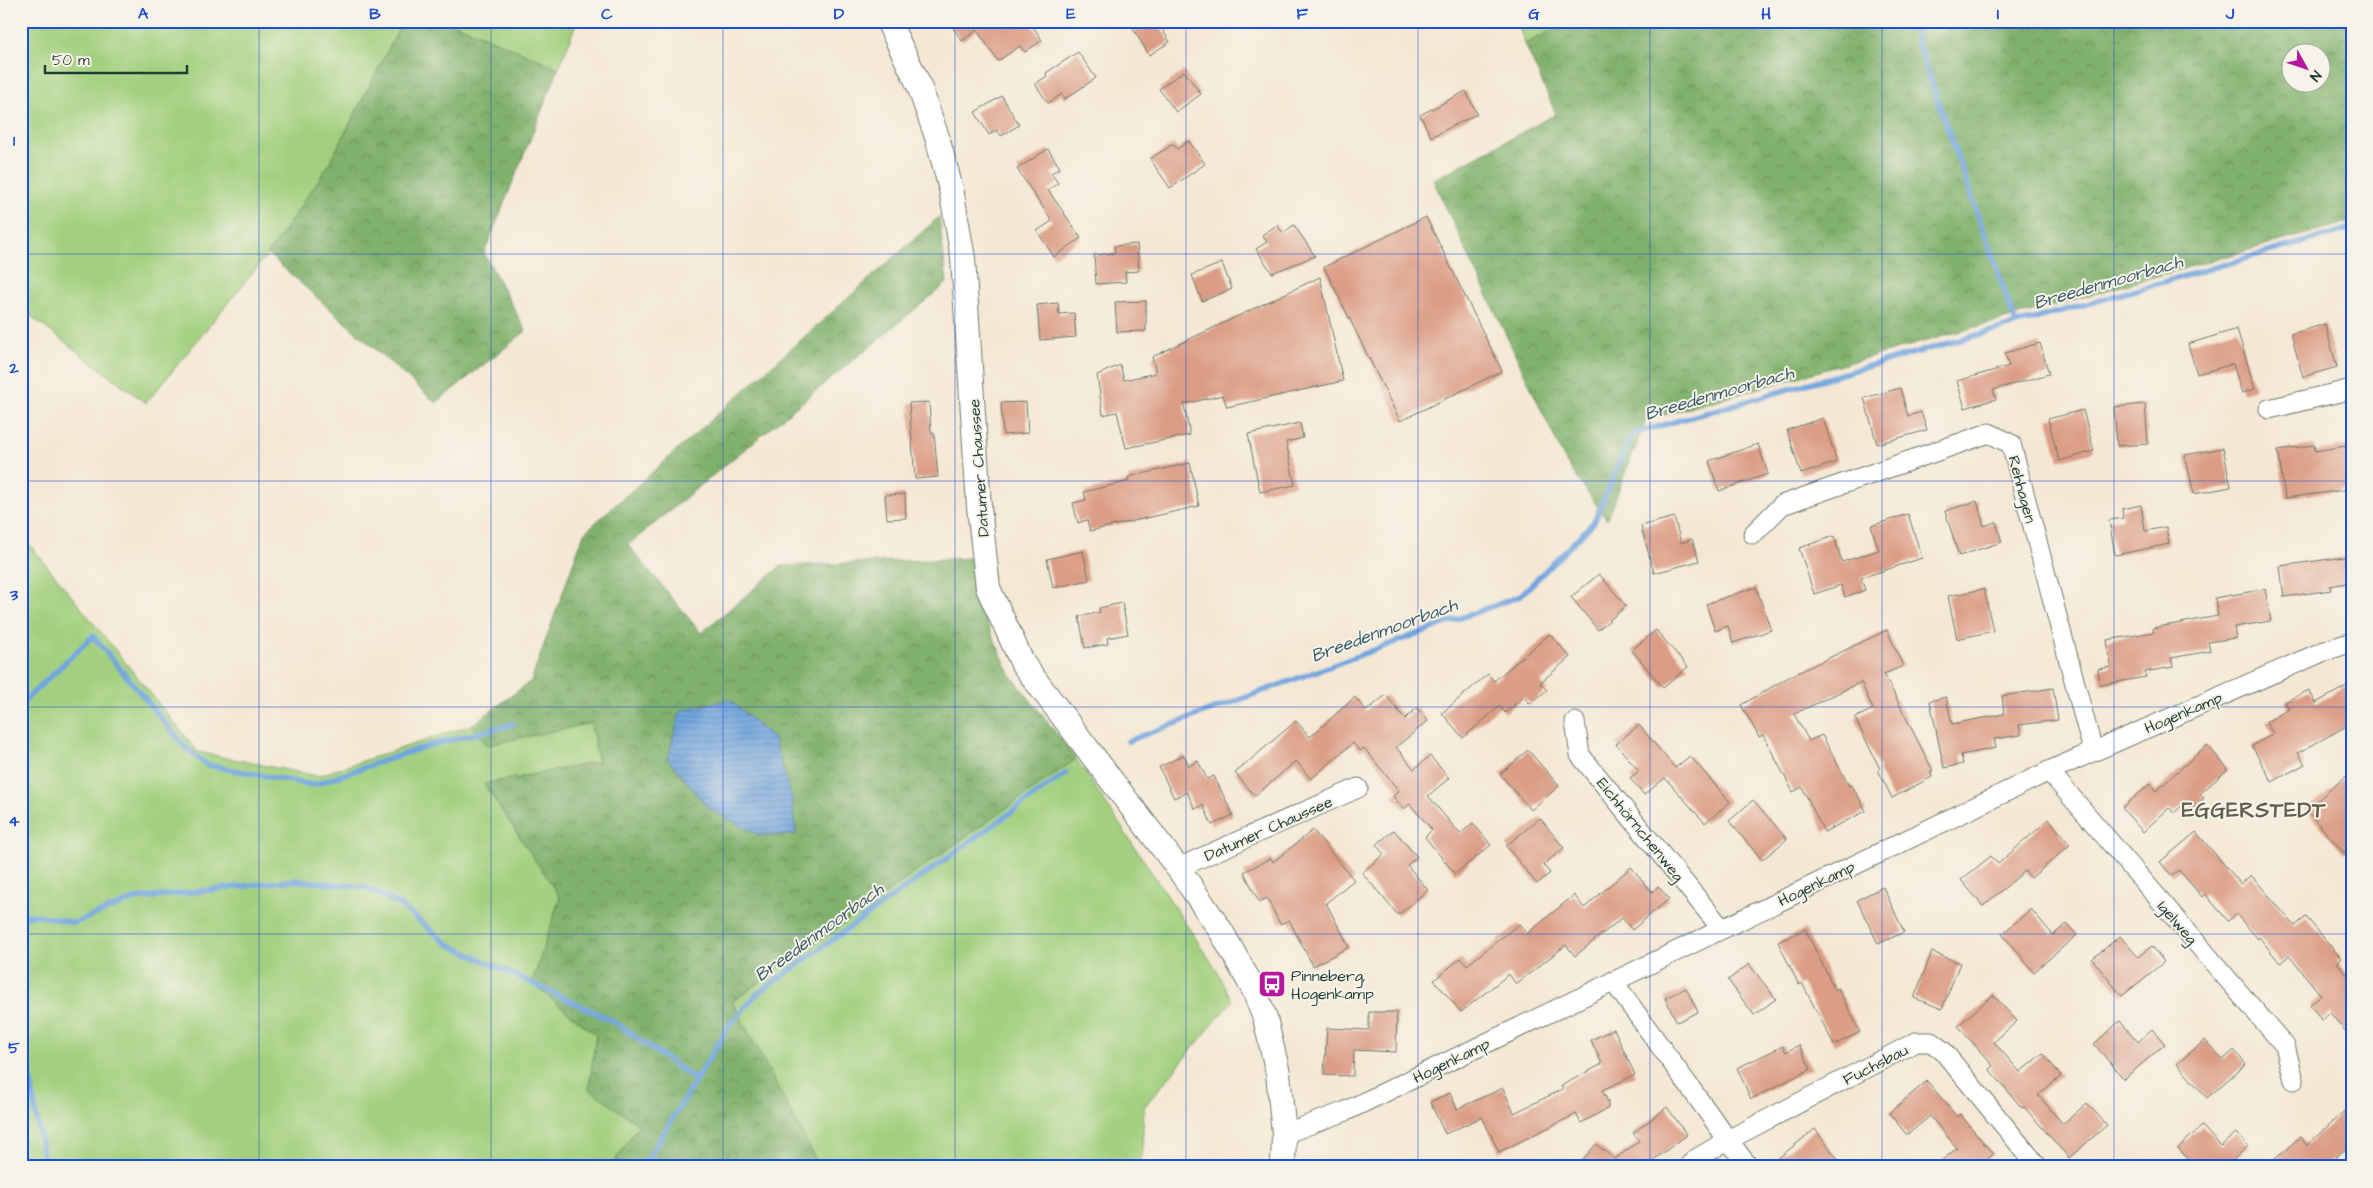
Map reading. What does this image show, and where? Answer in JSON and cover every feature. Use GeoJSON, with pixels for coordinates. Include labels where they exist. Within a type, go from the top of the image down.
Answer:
{"type":"FeatureCollection","features":[{"type":"Feature","properties":{"kind":"street","name":"Datumer Chaussee"},"geometry":{"type":"LineString","coordinates":[[888,21],[918,83],[937,137],[951,189],[960,241],[970,357],[979,507],[988,588],[1023,664],[1178,868],[1221,931],[1254,990],[1265,1018],[1278,1073],[1284,1134],[1283,1167]]}},
{"type":"Feature","properties":{"kind":"street"},"geometry":{"type":"LineString","coordinates":[[2269,409],[2352,389]]}},
{"type":"Feature","properties":{"kind":"street","name":"Rehhagen"},"geometry":{"type":"LineString","coordinates":[[1753,534],[1782,505],[1876,472],[1989,433],[2011,444],[2093,751]]}},
{"type":"Feature","properties":{"kind":"street","name":"Hogenkamp"},"geometry":{"type":"LineString","coordinates":[[1284,1134],[1346,1111],[2049,771],[2322,652],[2352,642]]}},
{"type":"Feature","properties":{"kind":"street","name":"Eichhörnchenweg"},"geometry":{"type":"LineString","coordinates":[[1575,722],[1580,755],[1722,928]]}},
{"type":"Feature","properties":{"kind":"street","name":"Igelweg"},"geometry":{"type":"LineString","coordinates":[[2049,771],[2285,1046],[2294,1080]]}},
{"type":"Feature","properties":{"kind":"street","name":"Datumer Chaussee"},"geometry":{"type":"LineString","coordinates":[[1178,868],[1358,788]]}},
{"type":"Feature","properties":{"kind":"street"},"geometry":{"type":"LineString","coordinates":[[1613,982],[1749,1167]]}},
{"type":"Feature","properties":{"kind":"street","name":"Fuchsbau"},"geometry":{"type":"LineString","coordinates":[[1688,1167],[1694,1160],[1728,1140],[1916,1042],[1931,1042],[1943,1051],[2038,1167]]}},
{"type":"Feature","properties":{"kind":"green space"},"geometry":{"type":"Polygon","coordinates":[[[21,21],[403,21],[328,166],[268,254],[146,403],[21,309],[21,21]]]}},
{"type":"Feature","properties":{"kind":"green space"},"geometry":{"type":"Polygon","coordinates":[[[403,21],[448,21],[559,68],[484,253],[526,331],[436,403],[268,254],[328,166],[403,21]]]}},
{"type":"Feature","properties":{"kind":"green space"},"geometry":{"type":"Polygon","coordinates":[[[448,21],[577,21],[559,68],[448,21]]]}},
{"type":"Feature","properties":{"kind":"green space"},"geometry":{"type":"Polygon","coordinates":[[[1517,21],[1571,21],[1525,44],[1517,21]]]}},
{"type":"Feature","properties":{"kind":"green space"},"geometry":{"type":"Polygon","coordinates":[[[1571,21],[2352,21],[2352,221],[1646,420],[1607,520],[1566,462],[1433,180],[1556,114],[1525,44],[1571,21]]]}},
{"type":"Feature","properties":{"kind":"green space"},"geometry":{"type":"Polygon","coordinates":[[[939,217],[947,283],[628,545],[701,633],[781,566],[972,558],[975,597],[1009,672],[1076,759],[732,1001],[820,1167],[611,1167],[639,1125],[589,1089],[596,1035],[532,983],[560,897],[484,784],[598,762],[591,723],[487,745],[472,725],[531,681],[584,533],[939,217]]]}},
{"type":"Feature","properties":{"kind":"green space"},"geometry":{"type":"Polygon","coordinates":[[[21,534],[198,752],[317,776],[472,725],[487,745],[591,723],[598,762],[484,784],[560,897],[532,983],[596,1035],[589,1088],[639,1125],[611,1167],[21,1167],[21,534]]]}},
{"type":"Feature","properties":{"kind":"green space"},"geometry":{"type":"Polygon","coordinates":[[[1076,759],[1216,969],[1232,1001],[1144,1107],[1141,1167],[820,1167],[732,1002],[1076,759]]]}},
{"type":"Feature","properties":{"kind":"water"},"geometry":{"type":"Polygon","coordinates":[[[729,699],[774,739],[792,799],[796,835],[759,835],[708,808],[668,759],[680,711],[729,699]]]}},
{"type":"Feature","properties":{"kind":"building"},"geometry":{"type":"Polygon","coordinates":[[[961,21],[1029,21],[1042,40],[1025,52],[1020,46],[998,61],[977,30],[962,41],[953,28],[961,21]]]}},
{"type":"Feature","properties":{"kind":"building"},"geometry":{"type":"Polygon","coordinates":[[[1142,21],[1157,21],[1170,42],[1149,55],[1132,27],[1142,21]]]}},
{"type":"Feature","properties":{"kind":"building"},"geometry":{"type":"Polygon","coordinates":[[[1078,52],[1096,78],[1065,99],[1062,94],[1048,103],[1035,84],[1047,76],[1046,73],[1078,52]]]}},
{"type":"Feature","properties":{"kind":"building"},"geometry":{"type":"Polygon","coordinates":[[[1184,71],[1201,94],[1176,112],[1159,89],[1184,71]]]}},
{"type":"Feature","properties":{"kind":"building"},"geometry":{"type":"Polygon","coordinates":[[[1466,91],[1477,114],[1431,137],[1420,115],[1466,91]]]}},
{"type":"Feature","properties":{"kind":"building"},"geometry":{"type":"Polygon","coordinates":[[[1002,96],[1019,125],[1001,136],[997,130],[989,135],[975,112],[1002,96]]]}},
{"type":"Feature","properties":{"kind":"building"},"geometry":{"type":"Polygon","coordinates":[[[1189,141],[1205,164],[1170,188],[1150,159],[1173,144],[1177,149],[1189,141]]]}},
{"type":"Feature","properties":{"kind":"building"},"geometry":{"type":"Polygon","coordinates":[[[1048,149],[1060,168],[1051,173],[1058,183],[1048,190],[1081,238],[1054,257],[1037,231],[1052,221],[1017,169],[1048,149]]]}},
{"type":"Feature","properties":{"kind":"building"},"geometry":{"type":"Polygon","coordinates":[[[1426,217],[1502,371],[1400,421],[1324,267],[1426,217]]]}},
{"type":"Feature","properties":{"kind":"building"},"geometry":{"type":"Polygon","coordinates":[[[1277,225],[1283,233],[1294,225],[1315,256],[1272,273],[1256,249],[1267,242],[1262,235],[1277,225]]]}},
{"type":"Feature","properties":{"kind":"building"},"geometry":{"type":"Polygon","coordinates":[[[1137,244],[1139,271],[1125,272],[1126,282],[1096,284],[1094,255],[1115,253],[1114,246],[1137,244]]]}},
{"type":"Feature","properties":{"kind":"building"},"geometry":{"type":"Polygon","coordinates":[[[1222,263],[1232,289],[1202,301],[1192,275],[1222,263]]]}},
{"type":"Feature","properties":{"kind":"building"},"geometry":{"type":"Polygon","coordinates":[[[1320,277],[1343,381],[1227,407],[1223,395],[1184,404],[1190,435],[1126,448],[1117,412],[1103,415],[1097,375],[1120,365],[1124,380],[1156,373],[1152,357],[1320,277]]]}},
{"type":"Feature","properties":{"kind":"building"},"geometry":{"type":"Polygon","coordinates":[[[1146,301],[1146,331],[1117,332],[1115,302],[1146,301]]]}},
{"type":"Feature","properties":{"kind":"building"},"geometry":{"type":"Polygon","coordinates":[[[1058,303],[1059,314],[1074,313],[1076,337],[1040,340],[1037,305],[1058,303]]]}},
{"type":"Feature","properties":{"kind":"building"},"geometry":{"type":"Polygon","coordinates":[[[2325,324],[2337,367],[2303,377],[2291,334],[2325,324]]]}},
{"type":"Feature","properties":{"kind":"building"},"geometry":{"type":"Polygon","coordinates":[[[2237,329],[2255,389],[2242,393],[2233,364],[2197,374],[2188,344],[2237,329]]]}},
{"type":"Feature","properties":{"kind":"building"},"geometry":{"type":"Polygon","coordinates":[[[2040,343],[2049,374],[1993,390],[1996,399],[1965,408],[1957,381],[2009,366],[2005,353],[2040,343]]]}},
{"type":"Feature","properties":{"kind":"building"},"geometry":{"type":"Polygon","coordinates":[[[1900,388],[1908,416],[1921,412],[1927,430],[1877,444],[1864,398],[1900,388]]]}},
{"type":"Feature","properties":{"kind":"building"},"geometry":{"type":"Polygon","coordinates":[[[929,402],[931,433],[934,433],[938,477],[915,479],[909,403],[929,402]]]}},
{"type":"Feature","properties":{"kind":"building"},"geometry":{"type":"Polygon","coordinates":[[[1026,402],[1028,433],[1003,435],[1001,403],[1026,402]]]}},
{"type":"Feature","properties":{"kind":"building"},"geometry":{"type":"Polygon","coordinates":[[[2145,404],[2148,444],[2117,446],[2114,407],[2145,404]]]}},
{"type":"Feature","properties":{"kind":"building"},"geometry":{"type":"Polygon","coordinates":[[[2083,410],[2094,451],[2059,461],[2048,419],[2083,410]]]}},
{"type":"Feature","properties":{"kind":"building"},"geometry":{"type":"Polygon","coordinates":[[[1823,418],[1837,462],[1801,474],[1787,430],[1823,418]]]}},
{"type":"Feature","properties":{"kind":"building"},"geometry":{"type":"Polygon","coordinates":[[[1300,423],[1303,438],[1286,442],[1295,485],[1260,492],[1248,434],[1300,423]]]}},
{"type":"Feature","properties":{"kind":"building"},"geometry":{"type":"Polygon","coordinates":[[[1758,444],[1768,474],[1719,491],[1709,461],[1758,444]]]}},
{"type":"Feature","properties":{"kind":"building"},"geometry":{"type":"Polygon","coordinates":[[[2314,445],[2315,451],[2352,445],[2352,489],[2285,498],[2278,450],[2314,445]]]}},
{"type":"Feature","properties":{"kind":"building"},"geometry":{"type":"Polygon","coordinates":[[[2223,448],[2231,487],[2194,494],[2185,455],[2223,448]]]}},
{"type":"Feature","properties":{"kind":"building"},"geometry":{"type":"Polygon","coordinates":[[[1190,463],[1199,506],[1090,531],[1087,520],[1078,523],[1073,503],[1086,500],[1084,492],[1129,481],[1128,477],[1190,463]]]}},
{"type":"Feature","properties":{"kind":"building"},"geometry":{"type":"Polygon","coordinates":[[[905,494],[906,518],[887,519],[885,495],[905,494]]]}},
{"type":"Feature","properties":{"kind":"building"},"geometry":{"type":"Polygon","coordinates":[[[1977,501],[1984,526],[1996,522],[2002,542],[1959,556],[1945,511],[1977,501]]]}},
{"type":"Feature","properties":{"kind":"building"},"geometry":{"type":"Polygon","coordinates":[[[2141,505],[2145,531],[2166,527],[2169,544],[2115,555],[2109,520],[2123,518],[2122,509],[2141,505]]]}},
{"type":"Feature","properties":{"kind":"building"},"geometry":{"type":"Polygon","coordinates":[[[1908,514],[1922,558],[1861,578],[1865,590],[1845,597],[1841,585],[1814,594],[1799,548],[1834,536],[1842,562],[1879,550],[1871,526],[1908,514]]]}},
{"type":"Feature","properties":{"kind":"building"},"geometry":{"type":"Polygon","coordinates":[[[1674,517],[1681,543],[1692,539],[1699,561],[1654,573],[1641,526],[1674,517]]]}},
{"type":"Feature","properties":{"kind":"building"},"geometry":{"type":"Polygon","coordinates":[[[1083,551],[1089,580],[1053,588],[1047,559],[1083,551]]]}},
{"type":"Feature","properties":{"kind":"building"},"geometry":{"type":"Polygon","coordinates":[[[2352,556],[2352,582],[2330,586],[2331,590],[2284,597],[2280,566],[2352,556]]]}},
{"type":"Feature","properties":{"kind":"building"},"geometry":{"type":"Polygon","coordinates":[[[1599,574],[1626,606],[1598,630],[1571,597],[1599,574]]]}},
{"type":"Feature","properties":{"kind":"building"},"geometry":{"type":"Polygon","coordinates":[[[1756,587],[1771,630],[1733,643],[1728,626],[1715,631],[1706,604],[1756,587]]]}},
{"type":"Feature","properties":{"kind":"building"},"geometry":{"type":"Polygon","coordinates":[[[1984,589],[1993,631],[1957,639],[1948,596],[1984,589]]]}},
{"type":"Feature","properties":{"kind":"building"},"geometry":{"type":"Polygon","coordinates":[[[2265,589],[2271,621],[2234,627],[2236,638],[2208,642],[2210,651],[2171,658],[2173,667],[2145,672],[2146,677],[2100,685],[2098,669],[2111,667],[2107,640],[2154,632],[2153,628],[2218,616],[2215,598],[2265,589]]]}},
{"type":"Feature","properties":{"kind":"building"},"geometry":{"type":"Polygon","coordinates":[[[1122,603],[1128,634],[1107,638],[1108,644],[1085,648],[1079,617],[1100,612],[1099,608],[1122,603]]]}},
{"type":"Feature","properties":{"kind":"building"},"geometry":{"type":"Polygon","coordinates":[[[1656,630],[1688,667],[1663,688],[1632,650],[1656,630]]]}},
{"type":"Feature","properties":{"kind":"building"},"geometry":{"type":"Polygon","coordinates":[[[1887,630],[1903,666],[1884,674],[1933,771],[1930,771],[1932,777],[1892,798],[1855,718],[1873,709],[1861,682],[1794,714],[1809,741],[1822,735],[1849,786],[1852,785],[1866,811],[1824,832],[1802,787],[1793,792],[1763,735],[1759,737],[1741,705],[1789,677],[1887,630]]]}},
{"type":"Feature","properties":{"kind":"building"},"geometry":{"type":"Polygon","coordinates":[[[1550,634],[1570,657],[1540,683],[1547,690],[1530,704],[1524,697],[1505,713],[1500,706],[1463,738],[1442,713],[1488,674],[1494,681],[1550,634]]]}},
{"type":"Feature","properties":{"kind":"building"},"geometry":{"type":"Polygon","coordinates":[[[2352,683],[2352,723],[2298,753],[2305,764],[2272,782],[2252,746],[2273,734],[2266,722],[2289,709],[2285,702],[2309,690],[2316,703],[2352,683]]]}},
{"type":"Feature","properties":{"kind":"building"},"geometry":{"type":"Polygon","coordinates":[[[2053,688],[2058,720],[2019,725],[2021,735],[1994,739],[1996,748],[1961,755],[1963,764],[1944,768],[1930,701],[1946,697],[1952,724],[2004,714],[2002,696],[2053,688]]]}},
{"type":"Feature","properties":{"kind":"building"},"geometry":{"type":"Polygon","coordinates":[[[1386,695],[1405,719],[1417,708],[1428,721],[1396,747],[1414,769],[1430,756],[1449,778],[1428,796],[1460,834],[1473,823],[1491,845],[1455,874],[1425,837],[1432,830],[1410,804],[1404,809],[1393,796],[1399,791],[1364,748],[1360,751],[1353,743],[1311,779],[1296,761],[1255,796],[1235,773],[1296,721],[1310,737],[1355,697],[1366,711],[1386,695]]]}},
{"type":"Feature","properties":{"kind":"building"},"geometry":{"type":"Polygon","coordinates":[[[1639,725],[1675,768],[1690,756],[1730,802],[1705,823],[1665,778],[1644,795],[1630,778],[1639,771],[1616,744],[1639,725]]]}},
{"type":"Feature","properties":{"kind":"building"},"geometry":{"type":"Polygon","coordinates":[[[2207,745],[2228,769],[2200,794],[2204,798],[2192,809],[2186,802],[2174,813],[2169,808],[2143,832],[2122,808],[2150,784],[2156,791],[2207,745]]]}},
{"type":"Feature","properties":{"kind":"building"},"geometry":{"type":"Polygon","coordinates":[[[1528,750],[1559,786],[1531,810],[1500,774],[1528,750]]]}},
{"type":"Feature","properties":{"kind":"building"},"geometry":{"type":"Polygon","coordinates":[[[1184,755],[1189,766],[1198,761],[1207,779],[1214,776],[1233,815],[1212,825],[1203,805],[1195,809],[1187,792],[1174,798],[1159,767],[1184,755]]]}},
{"type":"Feature","properties":{"kind":"building"},"geometry":{"type":"Polygon","coordinates":[[[2352,771],[2352,847],[2344,853],[2306,810],[2352,771]]]}},
{"type":"Feature","properties":{"kind":"building"},"geometry":{"type":"Polygon","coordinates":[[[1753,800],[1787,839],[1762,860],[1729,821],[1753,800]]]}},
{"type":"Feature","properties":{"kind":"building"},"geometry":{"type":"Polygon","coordinates":[[[1540,818],[1564,848],[1543,865],[1550,873],[1537,884],[1506,846],[1540,818]]]}},
{"type":"Feature","properties":{"kind":"building"},"geometry":{"type":"Polygon","coordinates":[[[2049,819],[2070,845],[2031,878],[2025,871],[1983,906],[1961,880],[1991,856],[1998,864],[2049,819]]]}},
{"type":"Feature","properties":{"kind":"building"},"geometry":{"type":"Polygon","coordinates":[[[1313,830],[1354,880],[1326,903],[1349,947],[1313,966],[1289,920],[1280,924],[1267,898],[1259,902],[1244,872],[1271,858],[1273,862],[1313,830]]]}},
{"type":"Feature","properties":{"kind":"building"},"geometry":{"type":"Polygon","coordinates":[[[1394,830],[1417,857],[1407,865],[1428,890],[1398,915],[1362,873],[1384,854],[1376,845],[1394,830]]]}},
{"type":"Feature","properties":{"kind":"building"},"geometry":{"type":"Polygon","coordinates":[[[2196,832],[2241,884],[2251,875],[2295,926],[2306,917],[2341,958],[2337,962],[2352,980],[2352,1039],[2330,1013],[2322,1020],[2310,1005],[2321,995],[2289,956],[2280,963],[2259,937],[2258,939],[2236,914],[2228,921],[2205,894],[2202,897],[2179,870],[2172,876],[2160,862],[2196,832]]]}},
{"type":"Feature","properties":{"kind":"building"},"geometry":{"type":"Polygon","coordinates":[[[1631,867],[1652,892],[1658,886],[1669,899],[1632,930],[1622,918],[1575,956],[1566,945],[1516,984],[1509,974],[1461,1012],[1434,980],[1461,958],[1467,965],[1519,924],[1527,934],[1574,895],[1584,908],[1631,867]]]}},
{"type":"Feature","properties":{"kind":"building"},"geometry":{"type":"Polygon","coordinates":[[[1883,887],[1904,932],[1878,944],[1857,900],[1883,887]]]}},
{"type":"Feature","properties":{"kind":"building"},"geometry":{"type":"Polygon","coordinates":[[[2031,909],[2053,935],[2067,924],[2077,935],[2034,972],[2002,934],[2031,909]]]}},
{"type":"Feature","properties":{"kind":"building"},"geometry":{"type":"Polygon","coordinates":[[[1805,929],[1835,990],[1838,988],[1860,1032],[1834,1045],[1802,983],[1799,985],[1778,942],[1805,929]]]}},
{"type":"Feature","properties":{"kind":"building"},"geometry":{"type":"Polygon","coordinates":[[[2120,936],[2138,957],[2152,946],[2164,962],[2122,996],[2092,959],[2120,936]]]}},
{"type":"Feature","properties":{"kind":"building"},"geometry":{"type":"Polygon","coordinates":[[[1932,952],[1960,963],[1942,1009],[1914,998],[1932,952]]]}},
{"type":"Feature","properties":{"kind":"building"},"geometry":{"type":"Polygon","coordinates":[[[1749,964],[1776,999],[1754,1015],[1728,980],[1749,964]]]}},
{"type":"Feature","properties":{"kind":"building"},"geometry":{"type":"Polygon","coordinates":[[[1686,988],[1698,1012],[1677,1022],[1665,998],[1686,988]]]}},
{"type":"Feature","properties":{"kind":"building"},"geometry":{"type":"Polygon","coordinates":[[[1993,995],[2017,1021],[1994,1042],[2020,1072],[2043,1053],[2061,1076],[2038,1095],[2063,1124],[2087,1103],[2107,1125],[2069,1158],[2024,1107],[2022,1108],[1989,1069],[1993,1066],[1958,1026],[1993,995]]]}},
{"type":"Feature","properties":{"kind":"building"},"geometry":{"type":"Polygon","coordinates":[[[1369,1012],[1397,1012],[1396,1052],[1354,1050],[1353,1076],[1324,1075],[1327,1028],[1369,1030],[1369,1012]]]}},
{"type":"Feature","properties":{"kind":"building"},"geometry":{"type":"Polygon","coordinates":[[[2120,1021],[2138,1042],[2152,1029],[2165,1044],[2124,1079],[2094,1044],[2120,1021]]]}},
{"type":"Feature","properties":{"kind":"building"},"geometry":{"type":"Polygon","coordinates":[[[1614,1029],[1635,1075],[1602,1090],[1608,1102],[1608,1108],[1581,1123],[1576,1114],[1499,1152],[1482,1117],[1445,1134],[1430,1102],[1450,1093],[1457,1109],[1503,1088],[1514,1113],[1563,1089],[1561,1086],[1602,1064],[1591,1040],[1614,1029]]]}},
{"type":"Feature","properties":{"kind":"building"},"geometry":{"type":"Polygon","coordinates":[[[2205,1040],[2223,1060],[2234,1050],[2246,1064],[2207,1098],[2177,1064],[2205,1040]]]}},
{"type":"Feature","properties":{"kind":"building"},"geometry":{"type":"Polygon","coordinates":[[[1799,1045],[1811,1069],[1751,1099],[1737,1068],[1783,1046],[1786,1052],[1799,1045]]]}},
{"type":"Feature","properties":{"kind":"building"},"geometry":{"type":"Polygon","coordinates":[[[1927,1081],[1957,1117],[1960,1114],[1993,1154],[1979,1167],[1934,1167],[1957,1148],[1930,1116],[1907,1135],[1889,1113],[1927,1081]]]}},
{"type":"Feature","properties":{"kind":"building"},"geometry":{"type":"Polygon","coordinates":[[[2352,1104],[2352,1143],[2325,1167],[2266,1167],[2300,1137],[2307,1145],[2352,1104]]]}},
{"type":"Feature","properties":{"kind":"building"},"geometry":{"type":"Polygon","coordinates":[[[1667,1107],[1687,1135],[1644,1167],[1577,1167],[1596,1144],[1615,1159],[1639,1141],[1633,1133],[1667,1107]]]}},
{"type":"Feature","properties":{"kind":"building"},"geometry":{"type":"Polygon","coordinates":[[[2202,1126],[2221,1146],[2236,1133],[2248,1146],[2226,1167],[2195,1167],[2178,1148],[2202,1126]]]}},
{"type":"Feature","properties":{"kind":"building"},"geometry":{"type":"Polygon","coordinates":[[[1815,1129],[1844,1167],[1767,1167],[1815,1129]]]}},
{"type":"Feature","properties":{"kind":"waterway"},"geometry":{"type":"LineString","coordinates":[[1910,21],[2016,324]]}},
{"type":"Feature","properties":{"kind":"waterway","name":"Breedenmoorbach"},"geometry":{"type":"LineString","coordinates":[[1128,741],[1520,596],[1594,522],[1632,434],[2352,228]]}},
{"type":"Feature","properties":{"kind":"waterway"},"geometry":{"type":"LineString","coordinates":[[21,704],[93,636],[186,748],[207,765],[313,785],[427,746],[513,724]]}},
{"type":"Feature","properties":{"kind":"waterway","name":"Breedenmoorbach"},"geometry":{"type":"LineString","coordinates":[[643,1167],[730,1024],[757,994],[1066,773]]}},
{"type":"Feature","properties":{"kind":"waterway"},"geometry":{"type":"LineString","coordinates":[[21,916],[37,915],[74,923],[135,899],[294,880],[365,887],[400,905],[448,944],[613,1021],[696,1080]]}},
{"type":"Feature","properties":{"kind":"waterway"},"geometry":{"type":"LineString","coordinates":[[21,1023],[45,1167]]}},
{"type":"Feature","properties":{"kind":"place","name":"Pinneberg, Hogenkamp"},"geometry":{"type":"Point","coordinates":[1272,984]}},
{"type":"Feature","properties":{"kind":"district","name":"EGGERSTEDT"},"geometry":{"type":"Point","coordinates":[2254,810]}}]}
